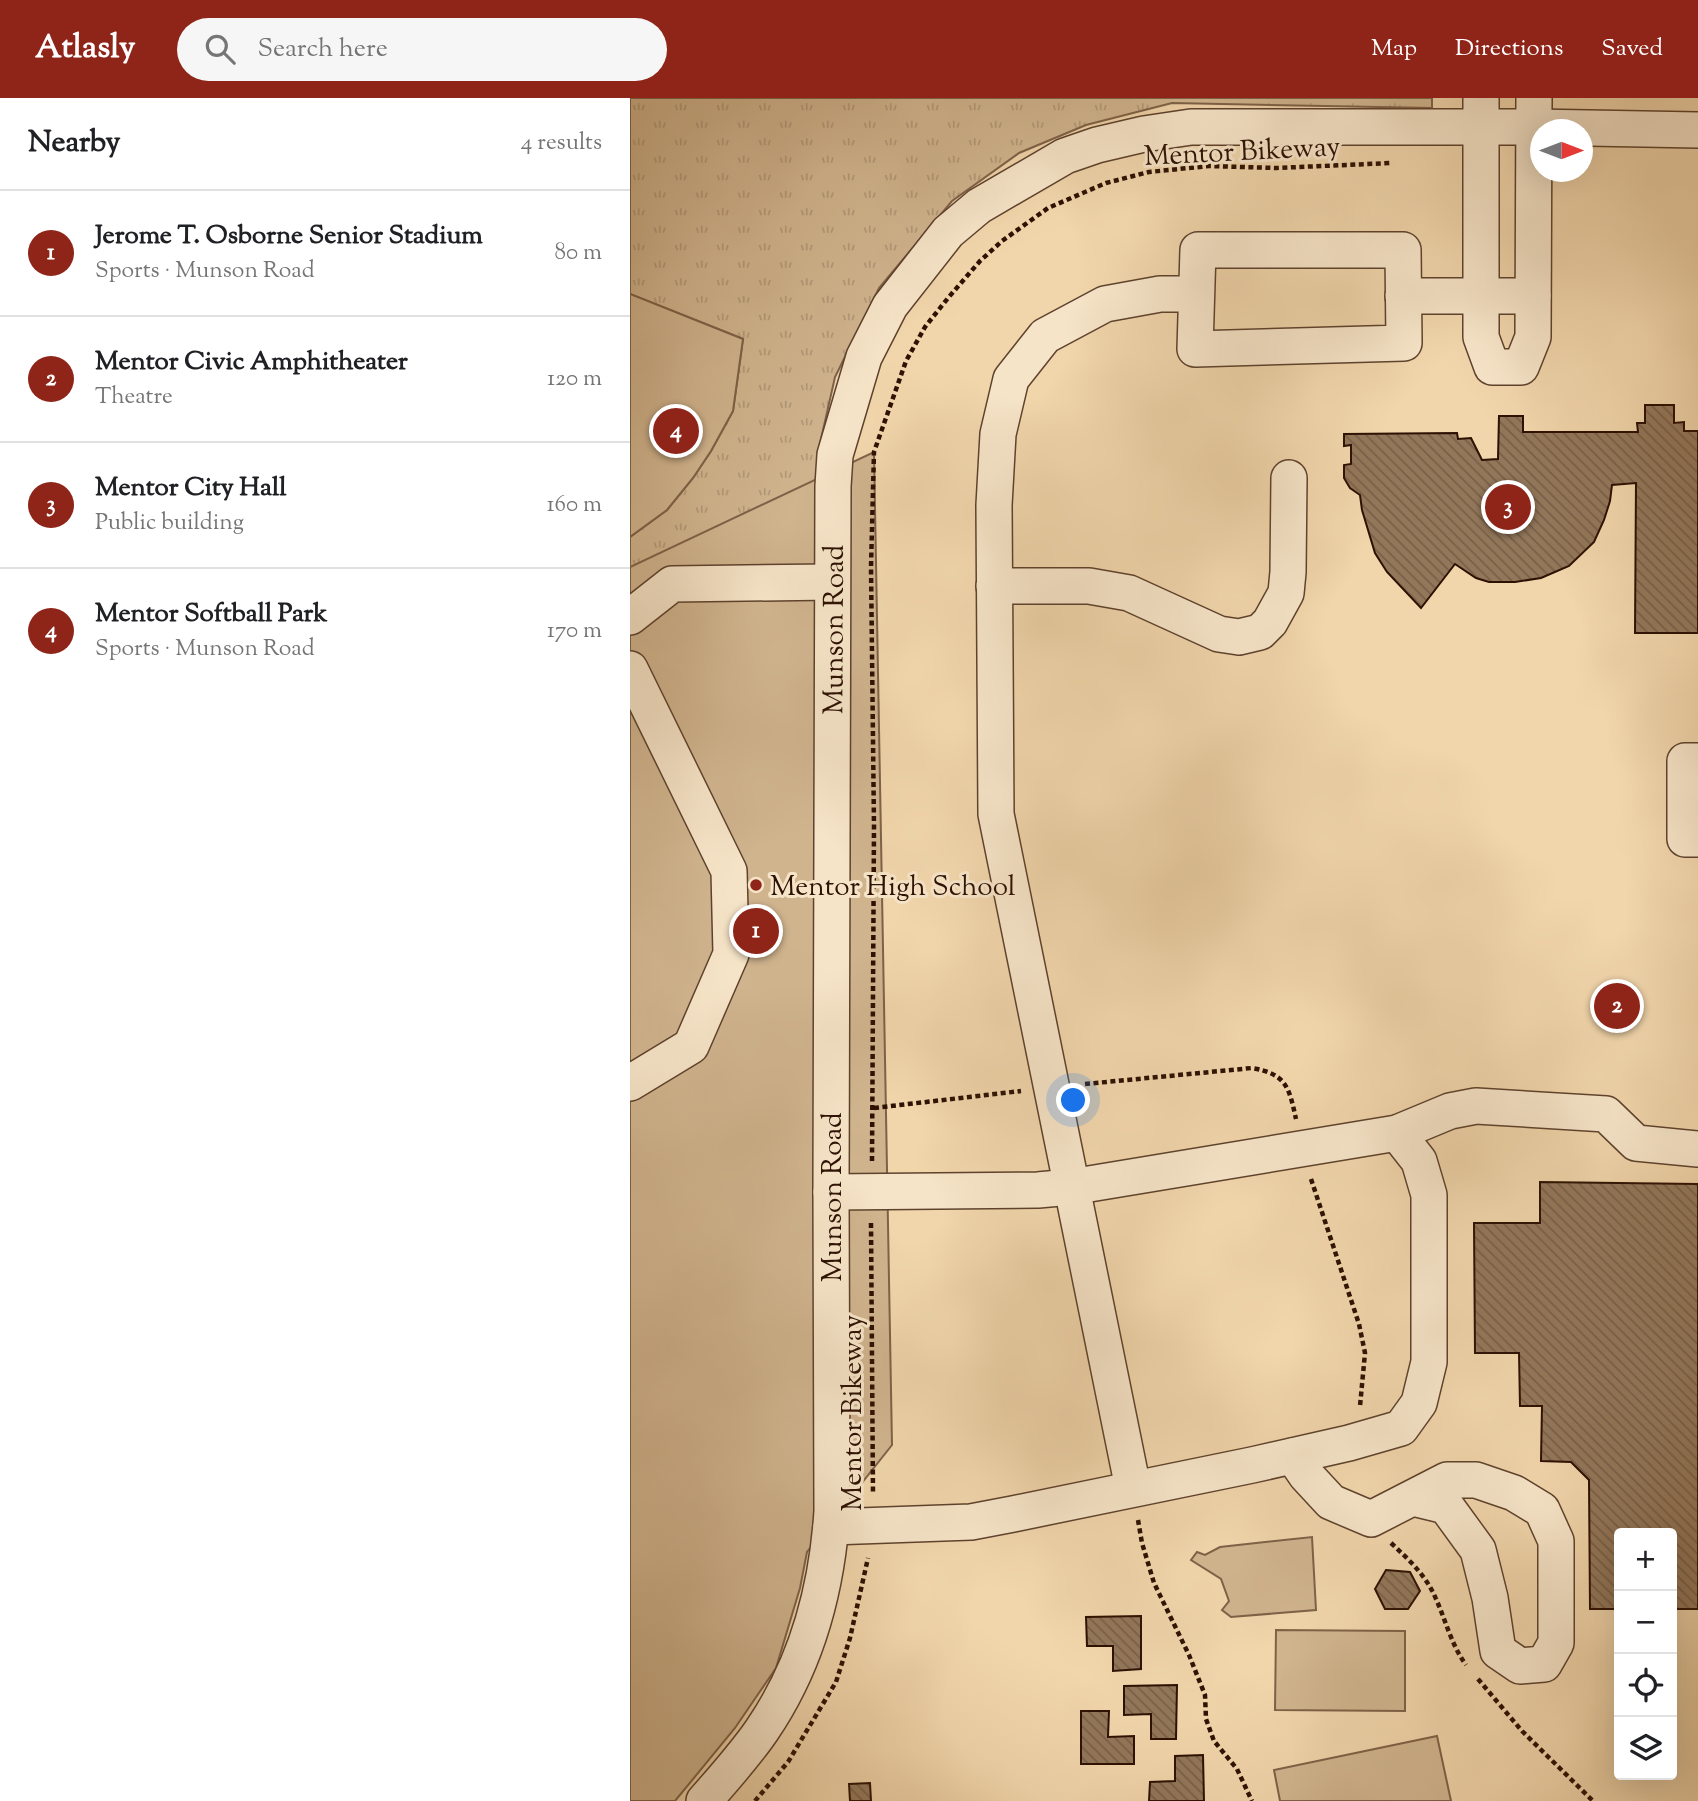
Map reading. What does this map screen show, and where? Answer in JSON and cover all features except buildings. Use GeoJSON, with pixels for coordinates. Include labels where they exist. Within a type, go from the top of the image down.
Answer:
{"type":"FeatureCollection","features":[{"type":"Feature","properties":{"kind":"street","name":"Munson Road"},"geometry":{"type":"LineString","coordinates":[[704,1801],[761,1732],[794,1675],[818,1609],[826,1571],[831,1527],[832,582],[835,455],[864,357],[890,306],[948,232],[979,206],[1065,156],[1097,145],[1156,132],[1191,127],[1481,112],[1534,112],[1698,130]]}},
{"type":"Feature","properties":{"kind":"street"},"geometry":{"type":"LineString","coordinates":[[1481,112],[1481,337],[1492,367],[1521,367],[1533,337],[1534,112]]}},
{"type":"Feature","properties":{"kind":"street"},"geometry":{"type":"LineString","coordinates":[[1198,250],[1403,250],[1403,296],[1404,344],[1195,349],[1198,250]]}},
{"type":"Feature","properties":{"kind":"street"},"geometry":{"type":"LineString","coordinates":[[1133,1488],[996,814],[995,586],[998,434],[1011,379],[1045,336],[1105,304],[1160,294],[1195,294]]}},
{"type":"Feature","properties":{"kind":"street"},"geometry":{"type":"LineString","coordinates":[[1403,296],[1533,296]]}},
{"type":"Feature","properties":{"kind":"street"},"geometry":{"type":"LineString","coordinates":[[995,586],[1089,586],[1129,593],[1219,634],[1239,637],[1260,632],[1270,622],[1286,593],[1289,478]]}},
{"type":"Feature","properties":{"kind":"street"},"geometry":{"type":"LineString","coordinates":[[630,617],[672,584],[832,582]]}},
{"type":"Feature","properties":{"kind":"street"},"geometry":{"type":"LineString","coordinates":[[630,669],[729,871],[731,954],[691,1046],[630,1083]]}},
{"type":"Feature","properties":{"kind":"street"},"geometry":{"type":"LineString","coordinates":[[1698,761],[1685,761],[1685,839],[1698,839]]}},
{"type":"Feature","properties":{"kind":"street"},"geometry":{"type":"LineString","coordinates":[[831,1192],[1038,1190],[1070,1187],[1397,1133],[1450,1111],[1476,1106],[1606,1114],[1636,1143],[1698,1149]]}},
{"type":"Feature","properties":{"kind":"street"},"geometry":{"type":"LineString","coordinates":[[831,1527],[971,1522],[1293,1456],[1401,1428],[1419,1403],[1429,1362],[1429,1195],[1419,1161],[1397,1133]]}},
{"type":"Feature","properties":{"kind":"street"},"geometry":{"type":"LineString","coordinates":[[1293,1456],[1331,1502],[1371,1519],[1447,1480],[1476,1480],[1514,1493],[1542,1510],[1556,1541],[1556,1643],[1544,1664],[1520,1666],[1498,1651],[1490,1598],[1478,1550],[1446,1506],[1413,1498]]}},
{"type":"Feature","properties":{"kind":"path","name":"Mentor Bikeway"},"geometry":{"type":"LineString","coordinates":[[755,1801],[788,1762],[836,1682],[866,1572],[873,1524],[871,567],[874,452],[906,361],[925,327],[980,261],[1048,208],[1106,183],[1149,173],[1209,166],[1276,168],[1401,162]]}},
{"type":"Feature","properties":{"kind":"path"},"geometry":{"type":"LineString","coordinates":[[1133,1488],[1142,1543],[1154,1583],[1205,1695],[1206,1719],[1214,1741],[1237,1769],[1252,1801]]}},
{"type":"Feature","properties":{"kind":"green space"},"geometry":{"type":"Polygon","coordinates":[[[630,98],[1432,98],[1432,108],[1172,103],[1086,125],[1019,153],[952,201],[879,288],[835,377],[819,448],[812,530],[630,585],[630,537],[667,510],[711,451],[733,411],[743,339],[630,294],[630,98]]]}},
{"type":"Feature","properties":{"kind":"green space"},"geometry":{"type":"Polygon","coordinates":[[[630,294],[743,339],[733,411],[711,451],[667,510],[630,537],[630,294]]]}},
{"type":"Feature","properties":{"kind":"green space"},"geometry":{"type":"Polygon","coordinates":[[[874,452],[892,1445],[807,1552],[800,1588],[776,1668],[735,1728],[675,1801],[630,1801],[630,567],[874,452]]]}},
{"type":"Feature","properties":{"kind":"green space"},"geometry":{"type":"Polygon","coordinates":[[[1312,1537],[1316,1610],[1231,1617],[1222,1610],[1229,1601],[1221,1579],[1191,1560],[1197,1552],[1205,1555],[1220,1547],[1312,1537]]]}},
{"type":"Feature","properties":{"kind":"green space"},"geometry":{"type":"Polygon","coordinates":[[[1276,1630],[1405,1631],[1405,1711],[1275,1710],[1276,1630]]]}},
{"type":"Feature","properties":{"kind":"green space"},"geometry":{"type":"Polygon","coordinates":[[[1437,1736],[1451,1801],[1280,1801],[1274,1770],[1437,1736]]]}},
{"type":"Feature","properties":{"kind":"place","name":"Mentor Softball Park"},"geometry":{"type":"Point","coordinates":[676,431]}},
{"type":"Feature","properties":{"kind":"place","name":"Mentor City Hall"},"geometry":{"type":"Point","coordinates":[1508,507]}},
{"type":"Feature","properties":{"kind":"place","name":"Mentor High School"},"geometry":{"type":"Point","coordinates":[756,885]}},
{"type":"Feature","properties":{"kind":"place","name":"Jerome T. Osborne Senior Stadium"},"geometry":{"type":"Point","coordinates":[756,931]}},
{"type":"Feature","properties":{"kind":"place","name":"Mentor Civic Amphitheater"},"geometry":{"type":"Point","coordinates":[1617,1006]}}]}
